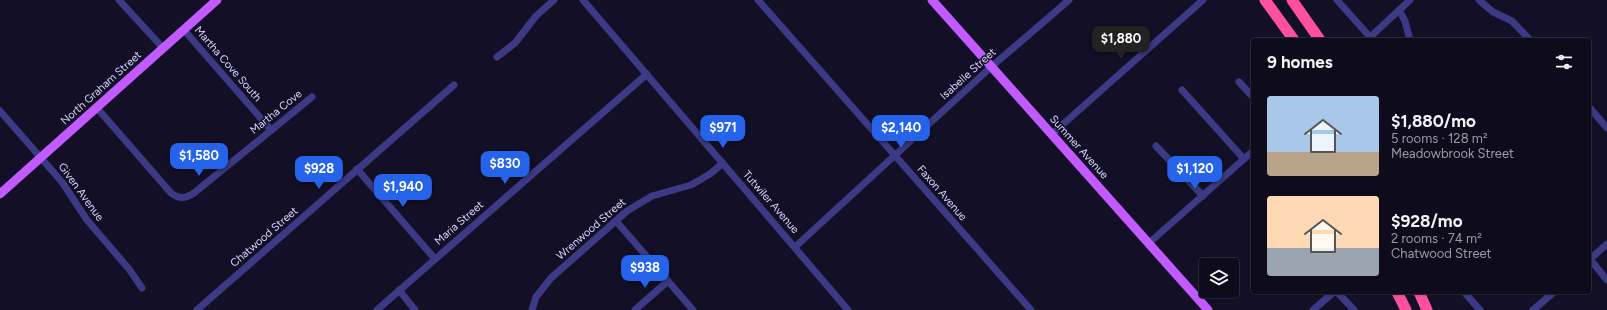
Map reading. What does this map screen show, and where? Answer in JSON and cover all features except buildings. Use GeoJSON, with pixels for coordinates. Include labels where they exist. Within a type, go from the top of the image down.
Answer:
{"type":"FeatureCollection","features":[{"type":"Feature","properties":{"kind":"highway"},"geometry":{"type":"LineString","coordinates":[[1265,0],[1293,38]]}},
{"type":"Feature","properties":{"kind":"highway"},"geometry":{"type":"LineString","coordinates":[[1292,0],[1319,38]]}},
{"type":"Feature","properties":{"kind":"highway"},"geometry":{"type":"LineString","coordinates":[[1397,294],[1402,310]]}},
{"type":"Feature","properties":{"kind":"highway"},"geometry":{"type":"LineString","coordinates":[[1397,294],[1406,310]]}},
{"type":"Feature","properties":{"kind":"highway"},"geometry":{"type":"LineString","coordinates":[[1419,294],[1428,310]]}},
{"type":"Feature","properties":{"kind":"main road","name":"North Graham Street"},"geometry":{"type":"LineString","coordinates":[[0,194],[217,0]]}},
{"type":"Feature","properties":{"kind":"main road","name":"Summer Avenue"},"geometry":{"type":"LineString","coordinates":[[935,1],[991,67],[1208,310]]}},
{"type":"Feature","properties":{"kind":"street"},"geometry":{"type":"LineString","coordinates":[[119,0],[163,48]]}},
{"type":"Feature","properties":{"kind":"street"},"geometry":{"type":"LineString","coordinates":[[496,57],[515,43],[536,16],[554,0]]}},
{"type":"Feature","properties":{"kind":"street","name":"Tutwiler Avenue"},"geometry":{"type":"LineString","coordinates":[[583,0],[848,310]]}},
{"type":"Feature","properties":{"kind":"street","name":"Faxon Avenue"},"geometry":{"type":"LineString","coordinates":[[758,0],[1031,310]]}},
{"type":"Feature","properties":{"kind":"street","name":"Isabelle Street"},"geometry":{"type":"LineString","coordinates":[[795,247],[991,67],[1069,0]]}},
{"type":"Feature","properties":{"kind":"street"},"geometry":{"type":"LineString","coordinates":[[1052,134],[1203,0]]}},
{"type":"Feature","properties":{"kind":"street"},"geometry":{"type":"LineString","coordinates":[[1337,0],[1368,38],[1410,0]]}},
{"type":"Feature","properties":{"kind":"street"},"geometry":{"type":"LineString","coordinates":[[1479,0],[1493,12],[1512,22],[1528,38]]}},
{"type":"Feature","properties":{"kind":"street"},"geometry":{"type":"LineString","coordinates":[[1399,10],[1405,21],[1409,38]]}},
{"type":"Feature","properties":{"kind":"street","name":"Martha Cove South"},"geometry":{"type":"LineString","coordinates":[[184,30],[271,130]]}},
{"type":"Feature","properties":{"kind":"street","name":"Maria Street"},"geometry":{"type":"LineString","coordinates":[[377,310],[647,74]]}},
{"type":"Feature","properties":{"kind":"street"},"geometry":{"type":"LineString","coordinates":[[1239,82],[1251,95]]}},
{"type":"Feature","properties":{"kind":"street","name":"Chatwood Street"},"geometry":{"type":"LineString","coordinates":[[197,310],[454,85]]}},
{"type":"Feature","properties":{"kind":"street"},"geometry":{"type":"LineString","coordinates":[[1182,90],[1244,159]]}},
{"type":"Feature","properties":{"kind":"street","name":"Martha Cove"},"geometry":{"type":"LineString","coordinates":[[97,108],[171,193],[181,198],[194,193],[312,97]]}},
{"type":"Feature","properties":{"kind":"street"},"geometry":{"type":"LineString","coordinates":[[1591,109],[1607,128]]}},
{"type":"Feature","properties":{"kind":"street","name":"Given Avenue"},"geometry":{"type":"LineString","coordinates":[[0,111],[62,182],[87,220],[129,269],[142,288]]}},
{"type":"Feature","properties":{"kind":"street"},"geometry":{"type":"LineString","coordinates":[[1156,146],[1202,196]]}},
{"type":"Feature","properties":{"kind":"street"},"geometry":{"type":"LineString","coordinates":[[1149,243],[1251,153]]}},
{"type":"Feature","properties":{"kind":"street","name":"Wrenwood Street"},"geometry":{"type":"LineString","coordinates":[[532,310],[536,297],[545,284],[616,221],[639,203],[665,191],[691,185],[710,174],[723,163]]}},
{"type":"Feature","properties":{"kind":"street"},"geometry":{"type":"LineString","coordinates":[[357,169],[435,259]]}},
{"type":"Feature","properties":{"kind":"street"},"geometry":{"type":"LineString","coordinates":[[616,221],[693,310]]}},
{"type":"Feature","properties":{"kind":"street"},"geometry":{"type":"LineString","coordinates":[[1591,258],[1607,244]]}},
{"type":"Feature","properties":{"kind":"street"},"geometry":{"type":"LineString","coordinates":[[1591,262],[1607,280]]}},
{"type":"Feature","properties":{"kind":"street"},"geometry":{"type":"LineString","coordinates":[[635,310],[668,281]]}},
{"type":"Feature","properties":{"kind":"street"},"geometry":{"type":"LineString","coordinates":[[399,290],[415,310]]}},
{"type":"Feature","properties":{"kind":"street"},"geometry":{"type":"LineString","coordinates":[[1314,310],[1332,294]]}},
{"type":"Feature","properties":{"kind":"street"},"geometry":{"type":"LineString","coordinates":[[1339,294],[1354,310]]}},
{"type":"Feature","properties":{"kind":"street"},"geometry":{"type":"LineString","coordinates":[[1466,294],[1480,310]]}},
{"type":"Feature","properties":{"kind":"street"},"geometry":{"type":"LineString","coordinates":[[1534,310],[1552,294]]}}]}
